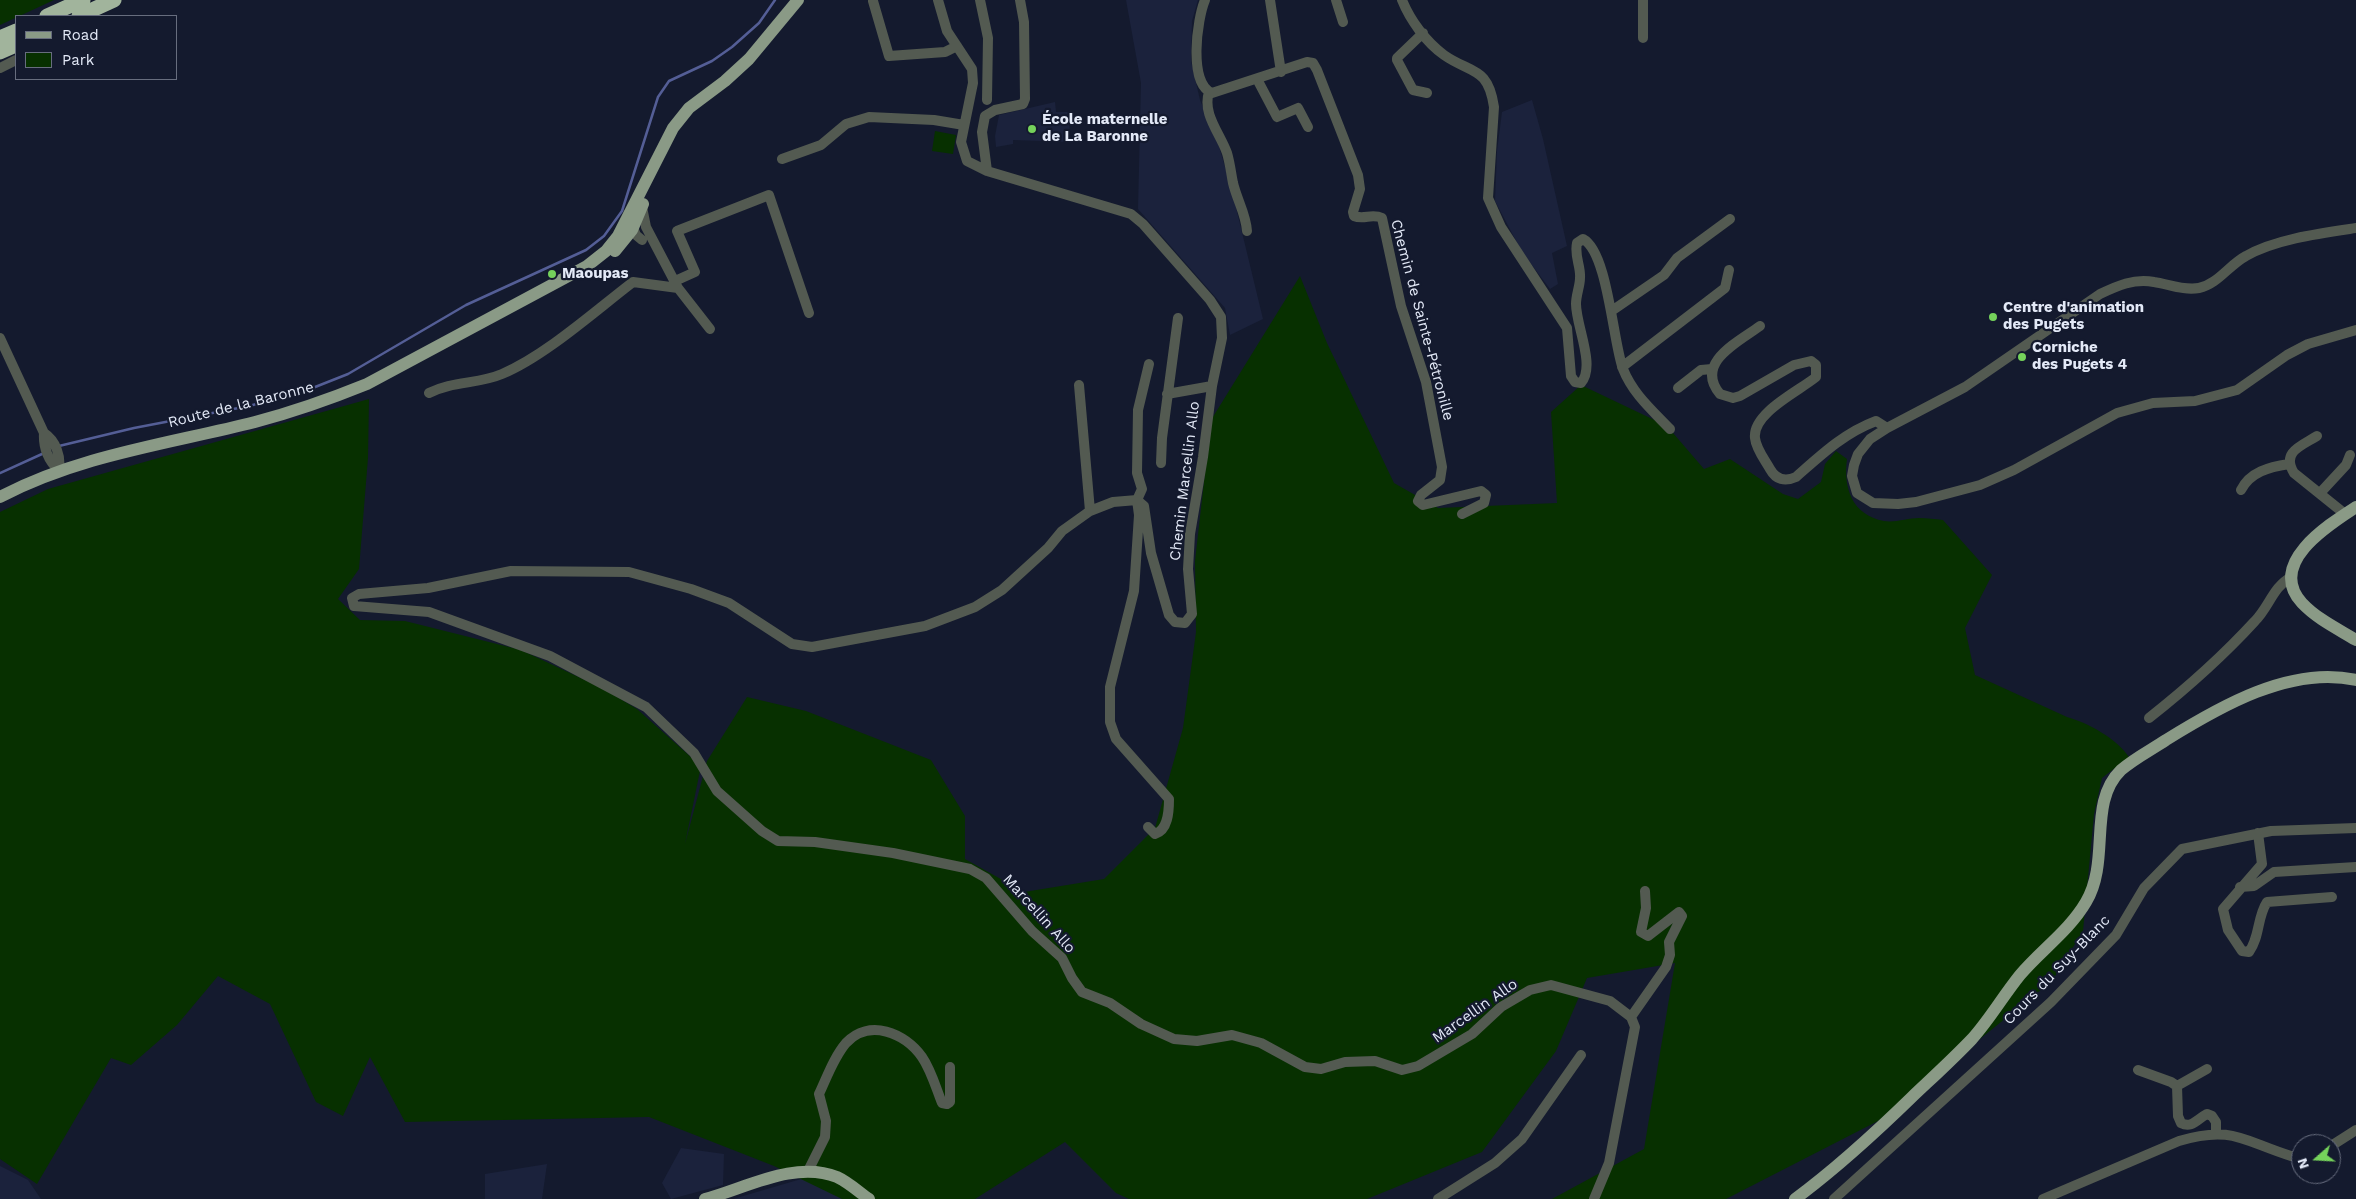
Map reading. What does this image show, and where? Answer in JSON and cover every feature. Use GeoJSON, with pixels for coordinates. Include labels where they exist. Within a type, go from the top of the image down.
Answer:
{"type":"FeatureCollection","features":[{"type":"Feature","properties":{"kind":"highway"},"geometry":{"type":"LineString","coordinates":[[49,15],[83,0]]}},
{"type":"Feature","properties":{"kind":"highway"},"geometry":{"type":"LineString","coordinates":[[81,15],[114,0]]}},
{"type":"Feature","properties":{"kind":"highway"},"geometry":{"type":"LineString","coordinates":[[0,38],[15,31]]}},
{"type":"Feature","properties":{"kind":"highway"},"geometry":{"type":"LineString","coordinates":[[0,52],[15,45]]}},
{"type":"Feature","properties":{"kind":"main road","name":"Route de la Baronne"},"geometry":{"type":"LineString","coordinates":[[0,497],[59,470],[171,440],[254,422],[331,399],[375,380],[609,255],[622,245],[633,229],[640,202],[673,128],[689,108],[737,71],[798,0]]}},
{"type":"Feature","properties":{"kind":"main road","name":"Route de la Baronne"},"geometry":{"type":"LineString","coordinates":[[586,266],[633,229]]}},
{"type":"Feature","properties":{"kind":"main road"},"geometry":{"type":"LineString","coordinates":[[2356,507],[2310,542],[2298,556],[2292,573],[2295,593],[2304,606],[2356,640]]}},
{"type":"Feature","properties":{"kind":"main road"},"geometry":{"type":"LineString","coordinates":[[1795,1199],[1878,1130],[1969,1042],[2020,976],[2065,930],[2093,889],[2099,866],[2105,796],[2111,782],[2121,770],[2203,717],[2244,696],[2306,679],[2332,677],[2356,680]]}},
{"type":"Feature","properties":{"kind":"main road"},"geometry":{"type":"LineString","coordinates":[[705,1199],[781,1176],[808,1171],[837,1177],[869,1199]]}},
{"type":"Feature","properties":{"kind":"street"},"geometry":{"type":"LineString","coordinates":[[872,0],[889,56],[945,52],[957,46]]}},
{"type":"Feature","properties":{"kind":"street","name":"Chemin Marcellin Allo"},"geometry":{"type":"LineString","coordinates":[[938,0],[947,31],[972,69],[973,83],[961,142],[967,161],[974,166],[988,171],[1131,214],[1143,224],[1210,300],[1221,317],[1222,338],[1212,386],[1203,458],[1190,534],[1188,569],[1192,614],[1185,623],[1175,622],[1169,615],[1151,554],[1144,506],[1137,500]]}},
{"type":"Feature","properties":{"kind":"street"},"geometry":{"type":"LineString","coordinates":[[980,0],[989,45],[987,100]]}},
{"type":"Feature","properties":{"kind":"street"},"geometry":{"type":"LineString","coordinates":[[988,171],[982,132],[985,116],[995,110],[1023,104],[1025,99],[1024,22],[1020,0]]}},
{"type":"Feature","properties":{"kind":"street"},"geometry":{"type":"LineString","coordinates":[[1204,0],[1198,16],[1197,59],[1201,82],[1209,92],[1206,102],[1227,153],[1233,185],[1246,220],[1247,231]]}},
{"type":"Feature","properties":{"kind":"street"},"geometry":{"type":"LineString","coordinates":[[1270,0],[1281,72]]}},
{"type":"Feature","properties":{"kind":"street"},"geometry":{"type":"LineString","coordinates":[[1336,0],[1343,22]]}},
{"type":"Feature","properties":{"kind":"street"},"geometry":{"type":"LineString","coordinates":[[1402,0],[1410,19],[1443,54],[1482,75],[1492,93],[1494,107],[1488,198],[1500,227],[1567,328],[1571,376],[1575,382],[1582,383],[1586,378],[1586,361],[1576,304],[1580,277],[1575,252],[1577,243],[1582,240],[1590,243],[1597,257],[1613,310],[1622,367],[1639,398],[1670,429]]}},
{"type":"Feature","properties":{"kind":"street"},"geometry":{"type":"LineString","coordinates":[[1643,0],[1643,38]]}},
{"type":"Feature","properties":{"kind":"street"},"geometry":{"type":"LineString","coordinates":[[1423,33],[1397,60],[1413,90],[1427,93]]}},
{"type":"Feature","properties":{"kind":"street"},"geometry":{"type":"LineString","coordinates":[[0,68],[15,60]]}},
{"type":"Feature","properties":{"kind":"street","name":"Chemin de Sainte-Pétronille"},"geometry":{"type":"LineString","coordinates":[[1209,92],[1212,93],[1281,72],[1307,62],[1313,63],[1358,175],[1360,189],[1352,212],[1360,218],[1376,215],[1382,218],[1401,306],[1426,382],[1442,467],[1440,480],[1421,495],[1418,501],[1423,505],[1481,491],[1486,494],[1484,502],[1462,514]]}},
{"type":"Feature","properties":{"kind":"street"},"geometry":{"type":"LineString","coordinates":[[1257,79],[1277,117],[1298,108],[1308,127]]}},
{"type":"Feature","properties":{"kind":"street"},"geometry":{"type":"LineString","coordinates":[[782,159],[821,145],[846,124],[869,117],[934,120],[964,125]]}},
{"type":"Feature","properties":{"kind":"street"},"geometry":{"type":"LineString","coordinates":[[429,393],[444,386],[500,376],[524,364],[633,282],[677,285],[695,272],[677,231],[769,195],[809,313]]}},
{"type":"Feature","properties":{"kind":"street"},"geometry":{"type":"LineString","coordinates":[[633,229],[640,202]]}},
{"type":"Feature","properties":{"kind":"street"},"geometry":{"type":"LineString","coordinates":[[1613,310],[1664,275],[1678,258],[1730,219]]}},
{"type":"Feature","properties":{"kind":"street"},"geometry":{"type":"LineString","coordinates":[[2356,228],[2291,241],[2253,252],[2238,260],[2214,281],[2198,288],[2145,281],[2117,286],[2088,301],[2013,356],[1965,387],[1870,439],[1858,454],[1852,476],[1857,493],[1873,504],[1884,505],[1916,502],[1961,491],[2001,476],[2117,413],[2153,404],[2195,401],[2237,390],[2287,355],[2308,344],[2356,330]]}},
{"type":"Feature","properties":{"kind":"street"},"geometry":{"type":"LineString","coordinates":[[633,229],[642,240],[656,247]]}},
{"type":"Feature","properties":{"kind":"street"},"geometry":{"type":"LineString","coordinates":[[633,229],[656,247],[677,285],[710,329]]}},
{"type":"Feature","properties":{"kind":"street"},"geometry":{"type":"LineString","coordinates":[[622,245],[642,240]]}},
{"type":"Feature","properties":{"kind":"street"},"geometry":{"type":"LineString","coordinates":[[1622,367],[1726,288],[1729,270]]}},
{"type":"Feature","properties":{"kind":"street"},"geometry":{"type":"LineString","coordinates":[[1161,464],[1167,394],[1178,318]]}},
{"type":"Feature","properties":{"kind":"street"},"geometry":{"type":"LineString","coordinates":[[1760,326],[1716,360],[1712,369],[1716,390],[1726,397],[1740,396],[1794,364],[1811,361],[1816,365],[1816,378],[1777,403],[1760,423],[1754,434],[1756,445],[1772,473],[1784,480],[1796,477],[1849,433],[1876,421],[1887,428]]}},
{"type":"Feature","properties":{"kind":"street"},"geometry":{"type":"LineString","coordinates":[[0,338],[44,433],[51,438],[60,460],[59,470]]}},
{"type":"Feature","properties":{"kind":"street"},"geometry":{"type":"LineString","coordinates":[[1148,827],[1155,834],[1161,832],[1165,825],[1169,799],[1116,739],[1110,722],[1110,687],[1134,592],[1139,515],[1137,500],[1142,489],[1137,473],[1138,410],[1149,364]]}},
{"type":"Feature","properties":{"kind":"street"},"geometry":{"type":"LineString","coordinates":[[1678,388],[1701,370],[1712,369]]}},
{"type":"Feature","properties":{"kind":"street"},"geometry":{"type":"LineString","coordinates":[[1078,385],[1090,511],[1113,502],[1137,500]]}},
{"type":"Feature","properties":{"kind":"street"},"geometry":{"type":"LineString","coordinates":[[1167,394],[1212,386]]}},
{"type":"Feature","properties":{"kind":"street"},"geometry":{"type":"LineString","coordinates":[[2317,436],[2296,449],[2290,456],[2289,464],[2294,473],[2345,514]]}},
{"type":"Feature","properties":{"kind":"street"},"geometry":{"type":"LineString","coordinates":[[2320,492],[2346,465],[2350,455]]}},
{"type":"Feature","properties":{"kind":"street"},"geometry":{"type":"LineString","coordinates":[[2241,490],[2246,480],[2252,475],[2289,464]]}},
{"type":"Feature","properties":{"kind":"street","name":"Marcellin Allo"},"geometry":{"type":"LineString","coordinates":[[1090,511],[1062,531],[1048,548],[1002,590],[975,607],[925,626],[812,647],[792,644],[729,604],[691,589],[629,572],[511,571],[428,588],[359,594],[352,598],[354,606],[429,612],[550,656],[646,707],[694,753],[717,791],[762,831],[778,841],[815,842],[893,853],[970,869],[986,878],[1032,931],[1062,958],[1072,978],[1082,992],[1110,1003],[1141,1024],[1174,1039],[1197,1041],[1232,1035],[1261,1043],[1305,1067],[1321,1069],[1345,1062],[1375,1061],[1402,1070],[1418,1066],[1472,1034],[1501,1008],[1530,990],[1551,986],[1610,1000],[1631,1017]]}},
{"type":"Feature","properties":{"kind":"street"},"geometry":{"type":"LineString","coordinates":[[2149,718],[2208,669],[2242,636],[2258,619],[2282,582],[2292,573]]}},
{"type":"Feature","properties":{"kind":"street","name":"Cours du Suy-Blanc"},"geometry":{"type":"LineString","coordinates":[[1834,1199],[2057,995],[2116,935],[2144,888],[2182,850],[2258,833],[2356,828]]}},
{"type":"Feature","properties":{"kind":"street"},"geometry":{"type":"LineString","coordinates":[[2258,833],[2262,864],[2223,909],[2224,917],[2236,943],[2242,951],[2249,952],[2255,943],[2262,908],[2267,902],[2332,896]]}},
{"type":"Feature","properties":{"kind":"street"},"geometry":{"type":"LineString","coordinates":[[2240,888],[2254,886],[2274,872],[2356,867]]}},
{"type":"Feature","properties":{"kind":"street"},"geometry":{"type":"LineString","coordinates":[[1594,1199],[1609,1163],[1635,1027],[1631,1017],[1666,966],[1670,955],[1669,942],[1682,916],[1679,912],[1648,936],[1641,932],[1646,908],[1645,891]]}},
{"type":"Feature","properties":{"kind":"street"},"geometry":{"type":"LineString","coordinates":[[808,1171],[825,1137],[826,1121],[819,1094],[847,1042],[864,1031],[883,1030],[899,1036],[922,1056],[942,1102],[947,1104],[950,1102],[950,1067]]}},
{"type":"Feature","properties":{"kind":"street"},"geometry":{"type":"LineString","coordinates":[[1438,1199],[1494,1163],[1522,1138],[1581,1055]]}},
{"type":"Feature","properties":{"kind":"street"},"geometry":{"type":"LineString","coordinates":[[2177,1086],[2207,1069]]}},
{"type":"Feature","properties":{"kind":"street"},"geometry":{"type":"LineString","coordinates":[[2138,1070],[2177,1086]]}},
{"type":"Feature","properties":{"kind":"street"},"geometry":{"type":"LineString","coordinates":[[2177,1086],[2178,1116],[2181,1123],[2186,1126],[2193,1125],[2207,1114],[2212,1116],[2216,1122],[2216,1133]]}},
{"type":"Feature","properties":{"kind":"street"},"geometry":{"type":"LineString","coordinates":[[2341,1140],[2356,1130]]}},
{"type":"Feature","properties":{"kind":"street"},"geometry":{"type":"LineString","coordinates":[[2044,1199],[2179,1142],[2203,1134],[2216,1133],[2239,1137],[2291,1156]]}},
{"type":"Feature","properties":{"kind":"shaded area"},"geometry":{"type":"Polygon","coordinates":[[[1126,0],[1198,0],[1192,21],[1191,61],[1200,100],[1218,143],[1232,191],[1263,319],[1230,335],[1225,308],[1138,209],[1141,83],[1126,0]]]}},
{"type":"Feature","properties":{"kind":"shaded area"},"geometry":{"type":"Polygon","coordinates":[[[1532,100],[1543,139],[1567,246],[1552,253],[1558,284],[1550,289],[1522,252],[1495,201],[1497,151],[1502,112],[1532,100]]]}},
{"type":"Feature","properties":{"kind":"shaded area","name":"École maternelle de La Baronne"},"geometry":{"type":"Polygon","coordinates":[[[1055,102],[1056,112],[1069,112],[1070,142],[1013,140],[1013,144],[996,147],[995,136],[999,115],[1055,102]]]}},
{"type":"Feature","properties":{"kind":"shaded area"},"geometry":{"type":"Polygon","coordinates":[[[681,1148],[724,1154],[723,1185],[671,1199],[662,1183],[681,1148]]]}},
{"type":"Feature","properties":{"kind":"shaded area"},"geometry":{"type":"Polygon","coordinates":[[[547,1164],[542,1199],[485,1199],[485,1174],[547,1164]]]}},
{"type":"Feature","properties":{"kind":"shaded area"},"geometry":{"type":"Polygon","coordinates":[[[0,1166],[28,1180],[41,1199],[0,1199],[0,1166]]]}},
{"type":"Feature","properties":{"kind":"shaded area"},"geometry":{"type":"Polygon","coordinates":[[[808,1177],[857,1199],[733,1199],[808,1177]]]}},
{"type":"Feature","properties":{"kind":"green space"},"geometry":{"type":"Polygon","coordinates":[[[0,0],[54,0],[22,15],[15,15],[15,18],[0,25],[0,0]]]}},
{"type":"Feature","properties":{"kind":"green space"},"geometry":{"type":"Polygon","coordinates":[[[935,131],[956,135],[953,154],[932,151],[935,131]]]}},
{"type":"Feature","properties":{"kind":"green space"},"geometry":{"type":"Polygon","coordinates":[[[1300,276],[1327,343],[1394,483],[1438,508],[1557,503],[1551,412],[1581,385],[1667,426],[1704,469],[1730,459],[1783,494],[1798,499],[1821,482],[1825,464],[1836,451],[1847,459],[1846,470],[1849,490],[1852,499],[1864,513],[1884,521],[1919,518],[1943,520],[1992,575],[1965,628],[1975,675],[2092,727],[2117,744],[2129,757],[2102,778],[2094,814],[2083,931],[2052,981],[1878,1121],[1726,1199],[1552,1199],[1644,1149],[1675,963],[1587,978],[1556,1051],[1482,1152],[1367,1199],[1129,1199],[1116,1193],[1065,1142],[975,1199],[842,1199],[774,1166],[649,1117],[405,1122],[370,1057],[343,1116],[316,1102],[270,1004],[218,976],[177,1025],[131,1065],[111,1058],[37,1184],[0,1159],[0,512],[48,489],[369,399],[368,458],[359,569],[338,599],[360,620],[405,621],[521,650],[604,689],[637,709],[701,766],[685,844],[707,761],[747,697],[806,711],[931,760],[965,816],[965,859],[1024,892],[1104,879],[1155,828],[1183,728],[1196,632],[1195,561],[1211,420],[1300,276]]]}},
{"type":"Feature","properties":{"kind":"waterway"},"geometry":{"type":"LineString","coordinates":[[59,446],[134,428],[249,406],[305,391],[348,374],[466,305],[586,250],[604,236],[622,211],[658,97],[669,81],[712,61],[732,47],[759,23],[775,0]]}},
{"type":"Feature","properties":{"kind":"waterway"},"geometry":{"type":"LineString","coordinates":[[0,473],[42,454]]}},
{"type":"Feature","properties":{"kind":"place","name":"École maternelle de La Baronne"},"geometry":{"type":"Point","coordinates":[1032,129]}},
{"type":"Feature","properties":{"kind":"place","name":"Maoupas"},"geometry":{"type":"Point","coordinates":[552,274]}},
{"type":"Feature","properties":{"kind":"place","name":"Centre d'animation des Pugets"},"geometry":{"type":"Point","coordinates":[1993,317]}},
{"type":"Feature","properties":{"kind":"place","name":"Corniche des Pugets 4"},"geometry":{"type":"Point","coordinates":[2022,357]}}]}
